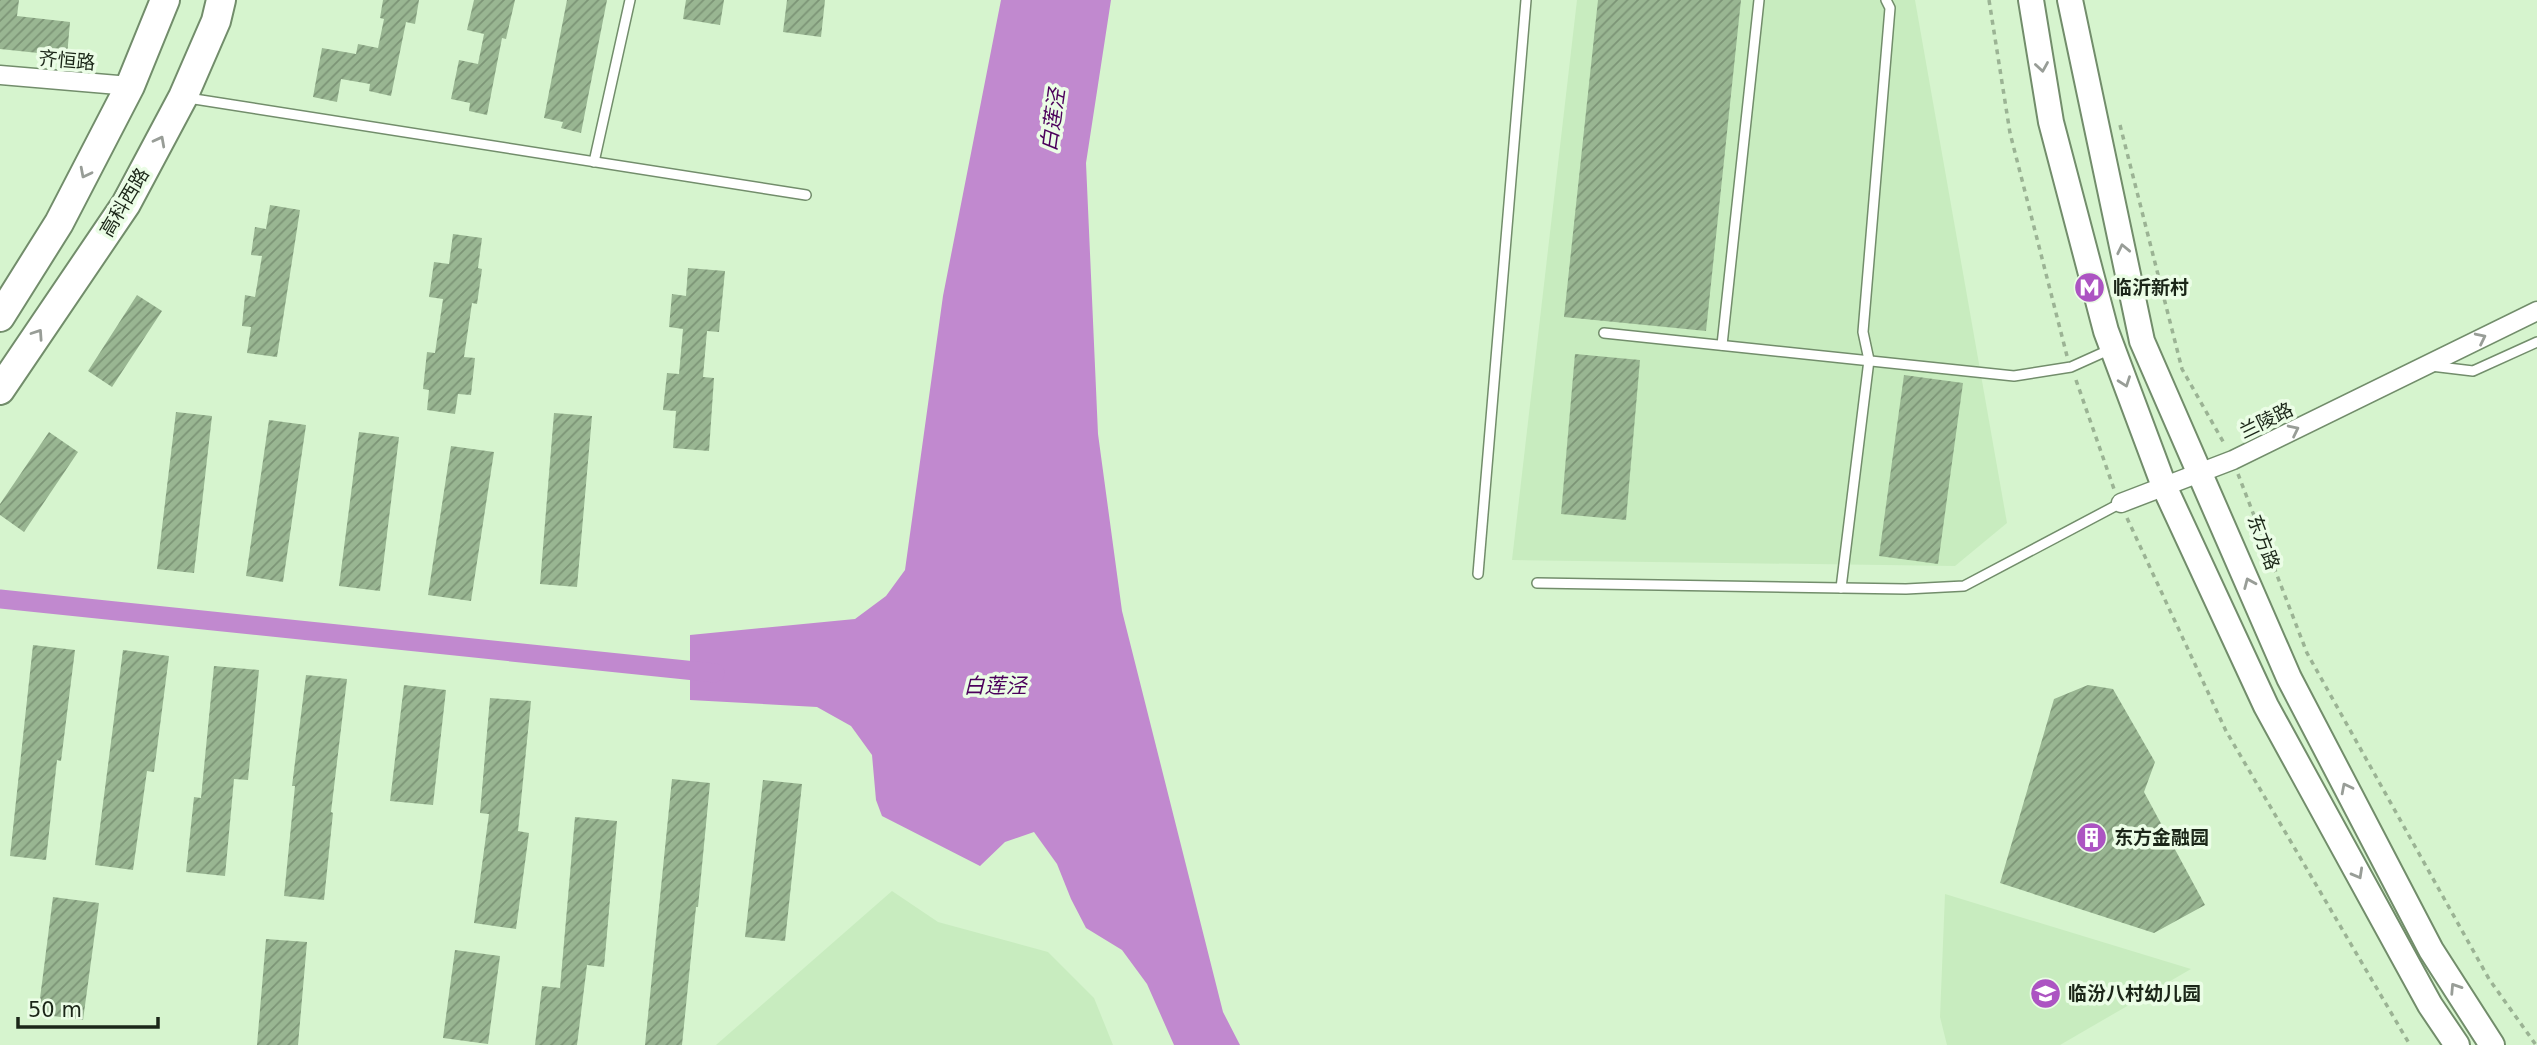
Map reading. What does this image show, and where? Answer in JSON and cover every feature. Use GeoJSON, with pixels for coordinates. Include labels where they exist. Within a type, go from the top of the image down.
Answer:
{"type":"FeatureCollection","features":[{"type":"Feature","properties":{"kind":"main road"},"geometry":{"type":"LineString","coordinates":[[0,317],[59,223],[130,86],[165,0]]}},
{"type":"Feature","properties":{"kind":"main road","name":"高科西路"},"geometry":{"type":"LineString","coordinates":[[0,390],[127,204],[183,97],[216,21],[221,0]]}},
{"type":"Feature","properties":{"kind":"main road"},"geometry":{"type":"LineString","coordinates":[[2031,0],[2051,122],[2106,331],[2164,486],[2266,706],[2430,1005],[2457,1045]]}},
{"type":"Feature","properties":{"kind":"main road","name":"东方路"},"geometry":{"type":"LineString","coordinates":[[2070,0],[2143,341],[2289,678],[2431,950],[2492,1045]]}},
{"type":"Feature","properties":{"kind":"street","name":"齐恒路"},"geometry":{"type":"LineString","coordinates":[[0,75],[130,86]]}},
{"type":"Feature","properties":{"kind":"street","name":"兰陵路"},"geometry":{"type":"LineString","coordinates":[[2121,503],[2233,460],[2537,311]]}},
{"type":"Feature","properties":{"kind":"lane"},"geometry":{"type":"LineString","coordinates":[[594,162],[630,0]]}},
{"type":"Feature","properties":{"kind":"lane"},"geometry":{"type":"LineString","coordinates":[[1478,574],[1526,0]]}},
{"type":"Feature","properties":{"kind":"lane"},"geometry":{"type":"LineString","coordinates":[[1722,345],[1759,0]]}},
{"type":"Feature","properties":{"kind":"lane"},"geometry":{"type":"LineString","coordinates":[[1841,588],[1869,360],[1863,332],[1890,8],[1886,0]]}},
{"type":"Feature","properties":{"kind":"lane"},"geometry":{"type":"LineString","coordinates":[[183,97],[806,195]]}},
{"type":"Feature","properties":{"kind":"lane"},"geometry":{"type":"LineString","coordinates":[[1604,333],[2014,376],[2071,367],[2113,348]]}},
{"type":"Feature","properties":{"kind":"lane"},"geometry":{"type":"LineString","coordinates":[[2426,365],[2473,371],[2537,342]]}},
{"type":"Feature","properties":{"kind":"lane"},"geometry":{"type":"LineString","coordinates":[[1537,583],[1906,589],[1964,586],[2121,503]]}},
{"type":"Feature","properties":{"kind":"path"},"geometry":{"type":"LineString","coordinates":[[1989,0],[2010,133],[2071,367],[2121,503],[2226,731],[2410,1045]]}},
{"type":"Feature","properties":{"kind":"path","name":"东方路"},"geometry":{"type":"LineString","coordinates":[[2118,116],[2182,369],[2233,460],[2307,653],[2489,979],[2536,1045]]}},
{"type":"Feature","properties":{"kind":"shaded area"},"geometry":{"type":"Polygon","coordinates":[[[1577,0],[1915,0],[2007,523],[1955,566],[1512,560],[1577,0]]]}},
{"type":"Feature","properties":{"kind":"shaded area"},"geometry":{"type":"Polygon","coordinates":[[[892,891],[938,922],[1048,952],[1094,998],[1113,1045],[716,1045],[892,891]]]}},
{"type":"Feature","properties":{"kind":"shaded area","name":"临汾八村幼儿园"},"geometry":{"type":"Polygon","coordinates":[[[1945,894],[2191,969],[2060,1045],[1947,1045],[1940,1017],[1945,894]]]}},
{"type":"Feature","properties":{"kind":"water","name":"白莲泾"},"geometry":{"type":"Polygon","coordinates":[[[1001,0],[1111,0],[1086,163],[1098,434],[1122,611],[1223,1012],[1240,1045],[1174,1045],[1147,984],[1122,950],[1086,928],[1057,864],[1034,832],[1005,842],[980,866],[882,816],[876,800],[872,755],[851,726],[817,707],[690,700],[690,635],[855,619],[886,596],[905,570],[943,296],[1001,0]]]}},
{"type":"Feature","properties":{"kind":"building"},"geometry":{"type":"Polygon","coordinates":[[[0,0],[19,0],[17,16],[70,22],[67,56],[0,49],[0,0]]]}},
{"type":"Feature","properties":{"kind":"building"},"geometry":{"type":"Polygon","coordinates":[[[383,0],[419,0],[415,24],[406,22],[391,96],[369,91],[370,84],[341,79],[337,102],[313,97],[322,48],[356,54],[358,44],[378,48],[384,19],[380,18],[383,0]]]}},
{"type":"Feature","properties":{"kind":"building"},"geometry":{"type":"Polygon","coordinates":[[[474,0],[515,0],[506,39],[502,38],[487,115],[469,111],[470,103],[451,99],[459,60],[478,64],[484,34],[467,30],[474,0]]]}},
{"type":"Feature","properties":{"kind":"building"},"geometry":{"type":"Polygon","coordinates":[[[567,0],[607,0],[581,133],[561,128],[563,122],[544,118],[567,0]]]}},
{"type":"Feature","properties":{"kind":"building"},"geometry":{"type":"Polygon","coordinates":[[[686,0],[724,0],[720,25],[683,19],[686,0]]]}},
{"type":"Feature","properties":{"kind":"building"},"geometry":{"type":"Polygon","coordinates":[[[787,0],[825,0],[821,37],[783,32],[787,0]]]}},
{"type":"Feature","properties":{"kind":"building"},"geometry":{"type":"Polygon","coordinates":[[[1598,0],[1741,0],[1706,331],[1564,317],[1598,0]]]}},
{"type":"Feature","properties":{"kind":"building"},"geometry":{"type":"Polygon","coordinates":[[[270,205],[300,210],[277,357],[247,353],[251,327],[242,326],[245,295],[255,297],[262,256],[251,255],[255,227],[266,229],[270,205]]]}},
{"type":"Feature","properties":{"kind":"building"},"geometry":{"type":"Polygon","coordinates":[[[453,234],[482,238],[478,268],[482,269],[477,304],[472,303],[464,357],[475,358],[471,395],[458,394],[455,414],[427,410],[429,390],[423,389],[427,352],[435,353],[443,299],[429,297],[434,262],[449,264],[453,234]]]}},
{"type":"Feature","properties":{"kind":"building"},"geometry":{"type":"Polygon","coordinates":[[[688,268],[725,271],[719,332],[707,331],[703,377],[714,378],[709,451],[673,448],[676,411],[663,410],[667,373],[679,374],[683,329],[669,327],[672,294],[686,296],[688,268]]]}},
{"type":"Feature","properties":{"kind":"building"},"geometry":{"type":"Polygon","coordinates":[[[137,295],[162,311],[112,387],[88,371],[137,295]]]}},
{"type":"Feature","properties":{"kind":"building"},"geometry":{"type":"Polygon","coordinates":[[[1575,354],[1640,360],[1626,520],[1561,514],[1575,354]]]}},
{"type":"Feature","properties":{"kind":"building"},"geometry":{"type":"Polygon","coordinates":[[[1904,375],[1963,383],[1938,564],[1879,556],[1904,375]]]}},
{"type":"Feature","properties":{"kind":"building"},"geometry":{"type":"Polygon","coordinates":[[[176,412],[212,416],[194,573],[157,569],[176,412]]]}},
{"type":"Feature","properties":{"kind":"building"},"geometry":{"type":"Polygon","coordinates":[[[554,413],[592,416],[577,587],[540,584],[554,413]]]}},
{"type":"Feature","properties":{"kind":"building"},"geometry":{"type":"Polygon","coordinates":[[[269,420],[306,425],[283,582],[246,576],[269,420]]]}},
{"type":"Feature","properties":{"kind":"building"},"geometry":{"type":"Polygon","coordinates":[[[49,432],[78,452],[24,532],[0,515],[0,504],[49,432]]]}},
{"type":"Feature","properties":{"kind":"building"},"geometry":{"type":"Polygon","coordinates":[[[359,432],[399,437],[380,591],[339,586],[359,432]]]}},
{"type":"Feature","properties":{"kind":"building"},"geometry":{"type":"Polygon","coordinates":[[[451,446],[494,452],[471,601],[428,595],[451,446]]]}},
{"type":"Feature","properties":{"kind":"building"},"geometry":{"type":"Polygon","coordinates":[[[33,645],[75,650],[61,761],[57,760],[46,860],[10,856],[33,645]]]}},
{"type":"Feature","properties":{"kind":"building"},"geometry":{"type":"Polygon","coordinates":[[[123,650],[169,656],[154,772],[147,771],[133,870],[95,865],[123,650]]]}},
{"type":"Feature","properties":{"kind":"building"},"geometry":{"type":"Polygon","coordinates":[[[214,666],[259,670],[248,780],[234,779],[225,876],[186,872],[194,797],[201,798],[214,666]]]}},
{"type":"Feature","properties":{"kind":"building"},"geometry":{"type":"Polygon","coordinates":[[[306,675],[347,679],[331,812],[324,900],[284,896],[295,786],[292,786],[306,675]]]}},
{"type":"Feature","properties":{"kind":"building"},"geometry":{"type":"Polygon","coordinates":[[[404,685],[446,690],[433,805],[390,801],[404,685]]]}},
{"type":"Feature","properties":{"kind":"building","name":"东方金融园"},"geometry":{"type":"Polygon","coordinates":[[[2088,685],[2113,689],[2155,762],[2144,792],[2205,905],[2154,933],[2000,883],[2054,699],[2088,685]]]}},
{"type":"Feature","properties":{"kind":"building"},"geometry":{"type":"Polygon","coordinates":[[[490,698],[531,701],[518,831],[529,833],[516,929],[474,923],[489,814],[480,813],[490,698]]]}},
{"type":"Feature","properties":{"kind":"building"},"geometry":{"type":"Polygon","coordinates":[[[672,779],[710,783],[698,907],[682,1045],[645,1045],[672,779]]]}},
{"type":"Feature","properties":{"kind":"building"},"geometry":{"type":"Polygon","coordinates":[[[763,780],[802,784],[785,941],[745,937],[763,780]]]}},
{"type":"Feature","properties":{"kind":"building"},"geometry":{"type":"Polygon","coordinates":[[[575,817],[617,821],[604,967],[587,965],[577,1045],[535,1045],[542,986],[560,988],[575,817]]]}},
{"type":"Feature","properties":{"kind":"building"},"geometry":{"type":"Polygon","coordinates":[[[53,897],[99,903],[83,1020],[38,1014],[53,897]]]}},
{"type":"Feature","properties":{"kind":"building"},"geometry":{"type":"Polygon","coordinates":[[[266,939],[307,942],[298,1045],[257,1045],[266,939]]]}},
{"type":"Feature","properties":{"kind":"building"},"geometry":{"type":"Polygon","coordinates":[[[455,950],[500,956],[488,1044],[443,1038],[455,950]]]}},
{"type":"Feature","properties":{"kind":"waterway"},"geometry":{"type":"LineString","coordinates":[[0,599],[715,673]]}},
{"type":"Feature","properties":{"kind":"place","name":"临沂新村"},"geometry":{"type":"Point","coordinates":[2090,287]}},
{"type":"Feature","properties":{"kind":"place","name":"东方金融园"},"geometry":{"type":"Point","coordinates":[2091,837]}},
{"type":"Feature","properties":{"kind":"place","name":"临汾八村幼儿园"},"geometry":{"type":"Point","coordinates":[2045,993]}}]}
